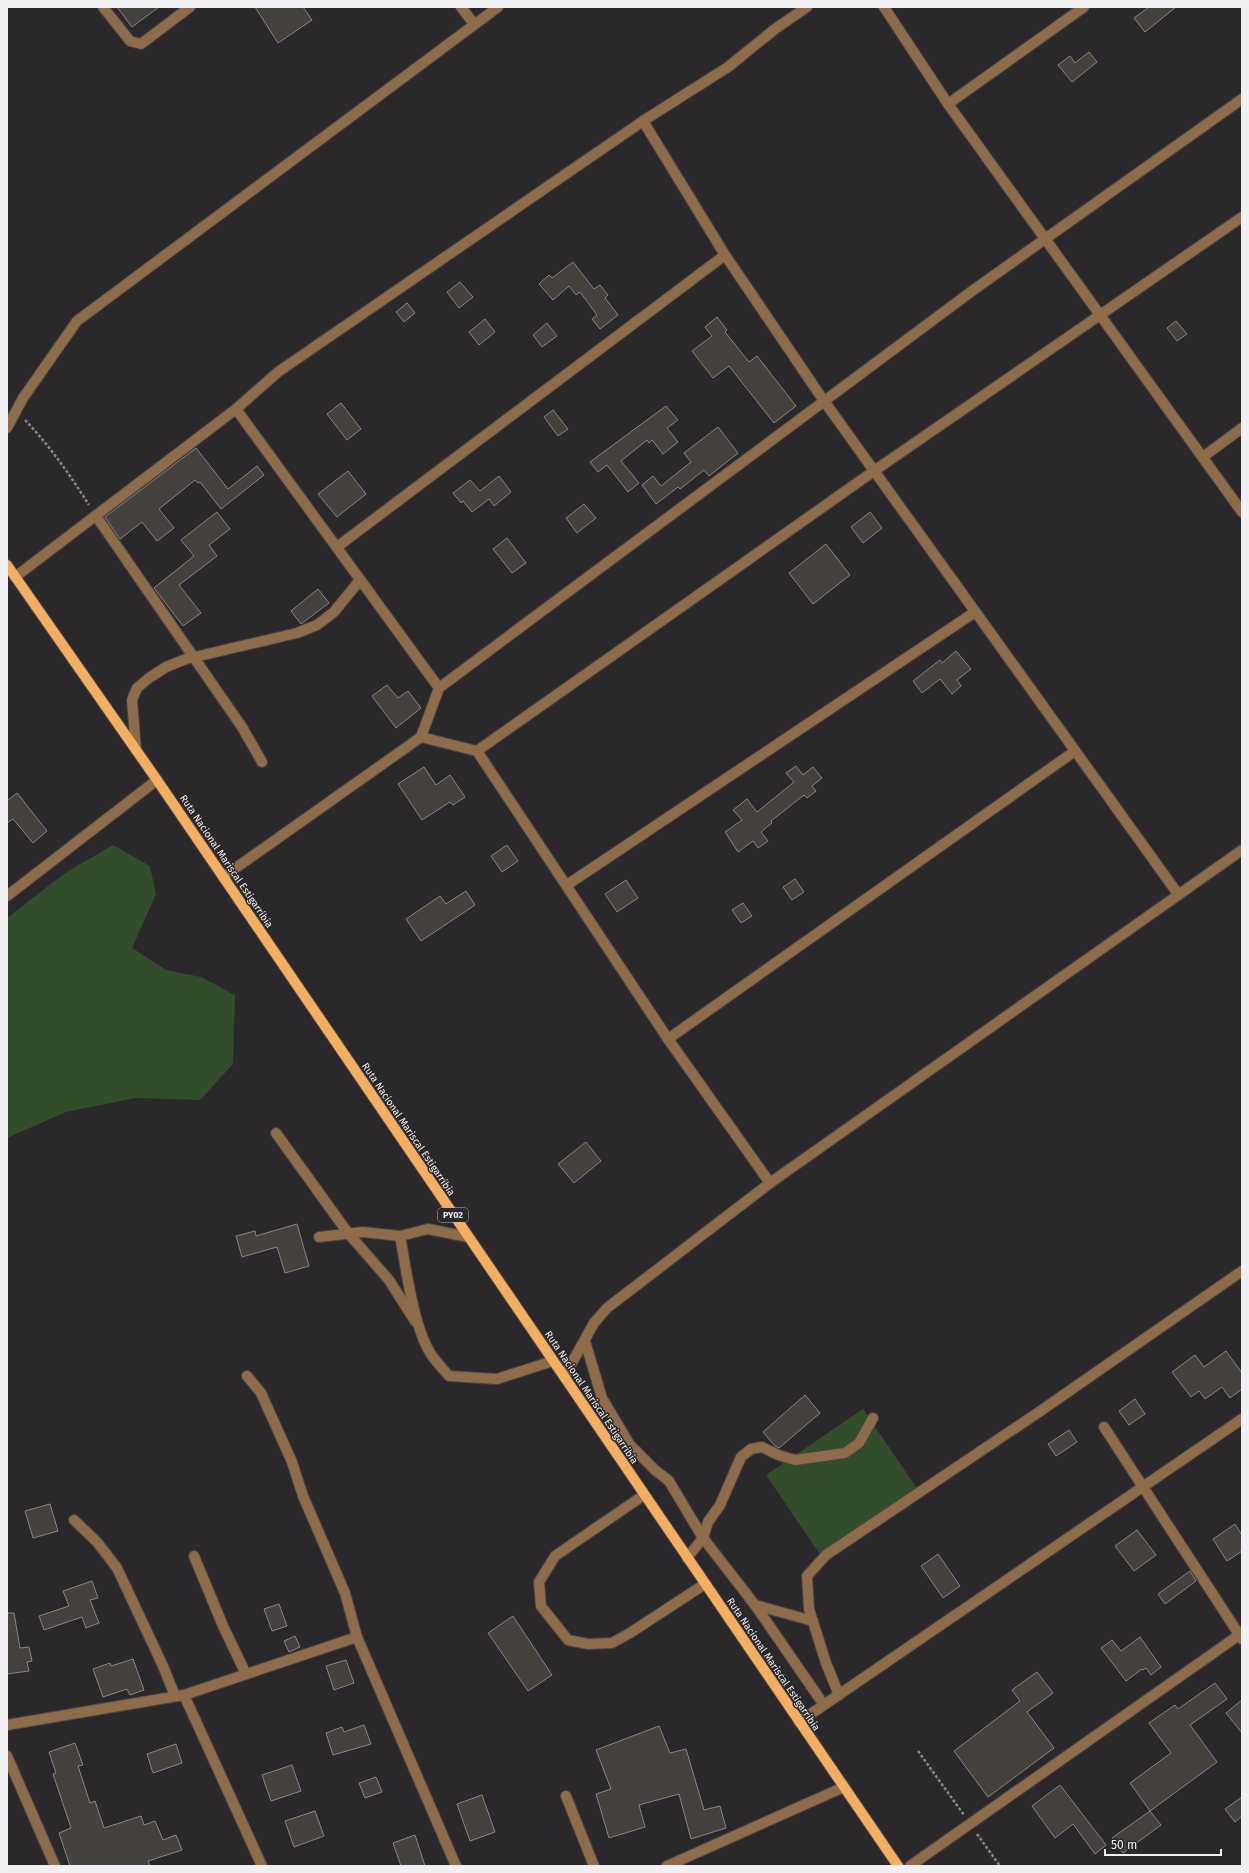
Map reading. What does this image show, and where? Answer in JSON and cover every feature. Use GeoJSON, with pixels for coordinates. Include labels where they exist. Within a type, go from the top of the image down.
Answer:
{"type":"FeatureCollection","features":[{"type":"Feature","properties":{"kind":"main road","name":"Ruta Nacional Mariscal Estigarribia"},"geometry":{"type":"LineString","coordinates":[[7,565],[157,780],[898,1866]]}},
{"type":"Feature","properties":{"kind":"street"},"geometry":{"type":"LineString","coordinates":[[103,7],[130,41],[141,44],[190,7]]}},
{"type":"Feature","properties":{"kind":"street"},"geometry":{"type":"LineString","coordinates":[[461,7],[474,24]]}},
{"type":"Feature","properties":{"kind":"street"},"geometry":{"type":"LineString","coordinates":[[7,428],[23,398],[77,321],[498,7]]}},
{"type":"Feature","properties":{"kind":"street"},"geometry":{"type":"LineString","coordinates":[[15,577],[236,409],[278,372],[643,121],[728,67],[775,29],[807,7]]}},
{"type":"Feature","properties":{"kind":"street"},"geometry":{"type":"LineString","coordinates":[[884,7],[948,104],[1242,512]]}},
{"type":"Feature","properties":{"kind":"street"},"geometry":{"type":"LineString","coordinates":[[948,104],[1084,7]]}},
{"type":"Feature","properties":{"kind":"street"},"geometry":{"type":"LineString","coordinates":[[223,877],[421,737],[439,688],[972,291],[1242,99]]}},
{"type":"Feature","properties":{"kind":"street"},"geometry":{"type":"LineString","coordinates":[[643,121],[725,255],[824,401],[1178,894]]}},
{"type":"Feature","properties":{"kind":"street"},"geometry":{"type":"LineString","coordinates":[[477,751],[874,471],[1242,218]]}},
{"type":"Feature","properties":{"kind":"street"},"geometry":{"type":"LineString","coordinates":[[337,548],[725,255]]}},
{"type":"Feature","properties":{"kind":"street"},"geometry":{"type":"LineString","coordinates":[[236,409],[439,688]]}},
{"type":"Feature","properties":{"kind":"street"},"geometry":{"type":"LineString","coordinates":[[1203,457],[1242,428]]}},
{"type":"Feature","properties":{"kind":"street"},"geometry":{"type":"LineString","coordinates":[[96,516],[195,657],[242,727],[262,762]]}},
{"type":"Feature","properties":{"kind":"street"},"geometry":{"type":"LineString","coordinates":[[136,750],[132,700],[137,688],[166,667],[195,657],[297,633],[317,625],[334,612],[360,580]]}},
{"type":"Feature","properties":{"kind":"street"},"geometry":{"type":"LineString","coordinates":[[567,885],[975,612]]}},
{"type":"Feature","properties":{"kind":"street"},"geometry":{"type":"LineString","coordinates":[[421,737],[477,751],[668,1039],[770,1183]]}},
{"type":"Feature","properties":{"kind":"street"},"geometry":{"type":"LineString","coordinates":[[668,1039],[1075,752]]}},
{"type":"Feature","properties":{"kind":"street"},"geometry":{"type":"LineString","coordinates":[[7,896],[157,780]]}},
{"type":"Feature","properties":{"kind":"street"},"geometry":{"type":"LineString","coordinates":[[564,1377],[594,1323],[607,1308],[770,1183],[1242,850]]}},
{"type":"Feature","properties":{"kind":"street"},"geometry":{"type":"LineString","coordinates":[[276,1134],[348,1233],[389,1280],[421,1332],[432,1356],[449,1376],[497,1380],[553,1361]]}},
{"type":"Feature","properties":{"kind":"street"},"geometry":{"type":"LineString","coordinates":[[319,1237],[362,1232],[400,1236],[428,1229],[468,1237]]}},
{"type":"Feature","properties":{"kind":"street"},"geometry":{"type":"LineString","coordinates":[[400,1236],[408,1285],[421,1332]]}},
{"type":"Feature","properties":{"kind":"street"},"geometry":{"type":"LineString","coordinates":[[839,1695],[826,1663],[809,1609],[807,1576],[826,1555],[1039,1412],[1242,1271]]}},
{"type":"Feature","properties":{"kind":"street"},"geometry":{"type":"LineString","coordinates":[[585,1341],[602,1398],[630,1445],[655,1470],[669,1481],[703,1538],[755,1605],[824,1704]]}},
{"type":"Feature","properties":{"kind":"street"},"geometry":{"type":"LineString","coordinates":[[247,1376],[261,1393],[292,1462],[303,1496],[345,1593],[357,1637],[456,1866]]}},
{"type":"Feature","properties":{"kind":"street"},"geometry":{"type":"LineString","coordinates":[[687,1558],[703,1538],[708,1522],[720,1505],[740,1457],[751,1449],[762,1448],[795,1460],[845,1453],[859,1443],[873,1418]]}},
{"type":"Feature","properties":{"kind":"street"},"geometry":{"type":"LineString","coordinates":[[799,1722],[1242,1419]]}},
{"type":"Feature","properties":{"kind":"street"},"geometry":{"type":"LineString","coordinates":[[910,1866],[1241,1636],[1104,1427]]}},
{"type":"Feature","properties":{"kind":"street"},"geometry":{"type":"LineString","coordinates":[[644,1495],[555,1556],[539,1582],[541,1606],[568,1640],[588,1644],[612,1643],[705,1584]]}},
{"type":"Feature","properties":{"kind":"street"},"geometry":{"type":"LineString","coordinates":[[74,1520],[97,1542],[118,1568],[163,1666],[180,1695],[262,1866]]}},
{"type":"Feature","properties":{"kind":"street"},"geometry":{"type":"LineString","coordinates":[[194,1556],[223,1626],[246,1674]]}},
{"type":"Feature","properties":{"kind":"street"},"geometry":{"type":"LineString","coordinates":[[755,1605],[813,1620]]}},
{"type":"Feature","properties":{"kind":"street"},"geometry":{"type":"LineString","coordinates":[[7,1725],[180,1695],[357,1637]]}},
{"type":"Feature","properties":{"kind":"street"},"geometry":{"type":"LineString","coordinates":[[7,1756],[55,1866]]}},
{"type":"Feature","properties":{"kind":"street"},"geometry":{"type":"LineString","coordinates":[[667,1866],[844,1787]]}},
{"type":"Feature","properties":{"kind":"street"},"geometry":{"type":"LineString","coordinates":[[566,1796],[594,1866]]}},
{"type":"Feature","properties":{"kind":"path"},"geometry":{"type":"LineString","coordinates":[[16,411],[39,434],[96,516]]}},
{"type":"Feature","properties":{"kind":"path"},"geometry":{"type":"LineString","coordinates":[[918,1751],[1000,1866]]}},
{"type":"Feature","properties":{"kind":"green space"},"geometry":{"type":"Polygon","coordinates":[[[113,845],[150,866],[156,894],[132,948],[166,970],[201,977],[235,995],[233,1064],[200,1100],[135,1098],[66,1112],[7,1138],[7,918],[65,873],[113,845]]]}},
{"type":"Feature","properties":{"kind":"green space"},"geometry":{"type":"Polygon","coordinates":[[[863,1409],[918,1490],[821,1556],[766,1475],[863,1409]]]}},
{"type":"Feature","properties":{"kind":"building"},"geometry":{"type":"Polygon","coordinates":[[[117,7],[159,7],[132,27],[117,7]]]}},
{"type":"Feature","properties":{"kind":"building"},"geometry":{"type":"Polygon","coordinates":[[[255,7],[303,7],[312,20],[278,43],[255,7]]]}},
{"type":"Feature","properties":{"kind":"building"},"geometry":{"type":"Polygon","coordinates":[[[1149,7],[1176,7],[1145,32],[1134,18],[1149,7]]]}},
{"type":"Feature","properties":{"kind":"building"},"geometry":{"type":"Polygon","coordinates":[[[1089,52],[1097,62],[1072,82],[1058,65],[1070,56],[1075,63],[1089,52]]]}},
{"type":"Feature","properties":{"kind":"building"},"geometry":{"type":"Polygon","coordinates":[[[573,262],[594,289],[600,285],[608,295],[605,298],[618,315],[600,329],[592,319],[597,315],[580,292],[576,295],[569,286],[553,300],[539,284],[549,275],[552,278],[573,262]]]}},
{"type":"Feature","properties":{"kind":"building"},"geometry":{"type":"Polygon","coordinates":[[[460,282],[473,297],[459,308],[447,292],[460,282]]]}},
{"type":"Feature","properties":{"kind":"building"},"geometry":{"type":"Polygon","coordinates":[[[407,303],[415,313],[404,322],[396,312],[407,303]]]}},
{"type":"Feature","properties":{"kind":"building"},"geometry":{"type":"Polygon","coordinates":[[[717,317],[727,330],[725,332],[749,362],[757,356],[796,406],[774,423],[729,366],[713,378],[692,351],[712,336],[705,327],[717,317]]]}},
{"type":"Feature","properties":{"kind":"building"},"geometry":{"type":"Polygon","coordinates":[[[485,319],[495,332],[479,345],[469,332],[485,319]]]}},
{"type":"Feature","properties":{"kind":"building"},"geometry":{"type":"Polygon","coordinates":[[[1176,321],[1187,334],[1177,341],[1167,328],[1176,321]]]}},
{"type":"Feature","properties":{"kind":"building"},"geometry":{"type":"Polygon","coordinates":[[[547,323],[557,336],[542,347],[533,335],[547,323]]]}},
{"type":"Feature","properties":{"kind":"building"},"geometry":{"type":"Polygon","coordinates":[[[341,403],[361,429],[347,440],[327,414],[341,403]]]}},
{"type":"Feature","properties":{"kind":"building"},"geometry":{"type":"Polygon","coordinates":[[[666,406],[678,420],[667,428],[678,442],[663,454],[652,440],[649,443],[647,440],[621,461],[639,483],[628,492],[607,465],[598,472],[590,462],[666,406]]]}},
{"type":"Feature","properties":{"kind":"building"},"geometry":{"type":"Polygon","coordinates":[[[553,410],[568,429],[558,436],[544,417],[553,410]]]}},
{"type":"Feature","properties":{"kind":"building"},"geometry":{"type":"Polygon","coordinates":[[[718,427],[738,453],[709,476],[704,470],[680,489],[678,487],[656,504],[642,485],[653,476],[661,486],[691,462],[684,453],[718,427]]]}},
{"type":"Feature","properties":{"kind":"building"},"geometry":{"type":"Polygon","coordinates":[[[196,448],[228,489],[257,466],[264,475],[221,509],[200,482],[198,483],[195,480],[159,509],[174,528],[157,541],[142,522],[120,539],[105,517],[196,448]]]}},
{"type":"Feature","properties":{"kind":"building"},"geometry":{"type":"Polygon","coordinates":[[[348,471],[366,494],[337,517],[318,494],[348,471]]]}},
{"type":"Feature","properties":{"kind":"building"},"geometry":{"type":"Polygon","coordinates":[[[499,476],[511,492],[494,506],[489,499],[472,512],[463,501],[461,503],[453,493],[470,480],[480,491],[499,476]]]}},
{"type":"Feature","properties":{"kind":"building"},"geometry":{"type":"Polygon","coordinates":[[[584,504],[596,518],[577,533],[566,518],[584,504]]]}},
{"type":"Feature","properties":{"kind":"building"},"geometry":{"type":"Polygon","coordinates":[[[217,512],[230,529],[209,545],[217,556],[179,585],[201,613],[183,626],[154,588],[194,556],[181,540],[217,512]]]}},
{"type":"Feature","properties":{"kind":"building"},"geometry":{"type":"Polygon","coordinates":[[[870,512],[882,528],[863,543],[851,527],[870,512]]]}},
{"type":"Feature","properties":{"kind":"building"},"geometry":{"type":"Polygon","coordinates":[[[507,538],[526,563],[512,573],[493,549],[507,538]]]}},
{"type":"Feature","properties":{"kind":"building"},"geometry":{"type":"Polygon","coordinates":[[[826,544],[850,575],[813,604],[789,573],[826,544]]]}},
{"type":"Feature","properties":{"kind":"building"},"geometry":{"type":"Polygon","coordinates":[[[318,589],[329,603],[301,624],[291,611],[318,589]]]}},
{"type":"Feature","properties":{"kind":"building"},"geometry":{"type":"Polygon","coordinates":[[[956,651],[971,669],[957,680],[961,686],[952,694],[940,679],[922,693],[913,681],[940,660],[942,663],[956,651]]]}},
{"type":"Feature","properties":{"kind":"building"},"geometry":{"type":"Polygon","coordinates":[[[387,685],[398,698],[408,691],[421,708],[396,728],[372,696],[387,685]]]}},
{"type":"Feature","properties":{"kind":"building"},"geometry":{"type":"Polygon","coordinates":[[[796,766],[803,775],[813,767],[822,778],[812,786],[816,791],[807,798],[804,795],[771,821],[772,823],[761,832],[768,841],[758,848],[753,841],[738,852],[725,832],[742,820],[733,810],[747,799],[757,812],[794,782],[786,773],[796,766]]]}},
{"type":"Feature","properties":{"kind":"building"},"geometry":{"type":"Polygon","coordinates":[[[424,767],[436,785],[450,775],[465,797],[453,805],[450,802],[422,820],[398,784],[424,767]]]}},
{"type":"Feature","properties":{"kind":"building"},"geometry":{"type":"Polygon","coordinates":[[[17,793],[47,831],[33,843],[13,819],[7,823],[7,801],[17,793]]]}},
{"type":"Feature","properties":{"kind":"building"},"geometry":{"type":"Polygon","coordinates":[[[507,845],[518,861],[502,872],[491,856],[507,845]]]}},
{"type":"Feature","properties":{"kind":"building"},"geometry":{"type":"Polygon","coordinates":[[[795,879],[804,892],[792,900],[783,887],[795,879]]]}},
{"type":"Feature","properties":{"kind":"building"},"geometry":{"type":"Polygon","coordinates":[[[626,880],[638,898],[617,912],[605,894],[626,880]]]}},
{"type":"Feature","properties":{"kind":"building"},"geometry":{"type":"Polygon","coordinates":[[[466,891],[475,905],[421,941],[406,919],[440,896],[446,904],[466,891]]]}},
{"type":"Feature","properties":{"kind":"building"},"geometry":{"type":"Polygon","coordinates":[[[743,903],[752,916],[741,923],[732,910],[743,903]]]}},
{"type":"Feature","properties":{"kind":"building"},"geometry":{"type":"Polygon","coordinates":[[[586,1142],[601,1161],[574,1183],[558,1164],[586,1142]]]}},
{"type":"Feature","properties":{"kind":"building"},"geometry":{"type":"Polygon","coordinates":[[[297,1224],[309,1266],[285,1273],[277,1247],[242,1257],[236,1236],[255,1231],[256,1236],[297,1224]]]}},
{"type":"Feature","properties":{"kind":"building"},"geometry":{"type":"Polygon","coordinates":[[[1226,1351],[1242,1373],[1242,1389],[1230,1398],[1222,1387],[1205,1399],[1199,1391],[1191,1397],[1172,1372],[1195,1355],[1204,1367],[1226,1351]]]}},
{"type":"Feature","properties":{"kind":"building"},"geometry":{"type":"Polygon","coordinates":[[[805,1395],[820,1413],[779,1448],[775,1446],[763,1432],[805,1395]]]}},
{"type":"Feature","properties":{"kind":"building"},"geometry":{"type":"Polygon","coordinates":[[[1135,1399],[1145,1414],[1129,1425],[1119,1411],[1135,1399]]]}},
{"type":"Feature","properties":{"kind":"building"},"geometry":{"type":"Polygon","coordinates":[[[1069,1430],[1077,1442],[1056,1456],[1048,1444],[1069,1430]]]}},
{"type":"Feature","properties":{"kind":"building"},"geometry":{"type":"Polygon","coordinates":[[[50,1504],[58,1531],[33,1538],[25,1511],[50,1504]]]}},
{"type":"Feature","properties":{"kind":"building"},"geometry":{"type":"Polygon","coordinates":[[[1235,1524],[1242,1535],[1242,1551],[1227,1561],[1213,1539],[1235,1524]]]}},
{"type":"Feature","properties":{"kind":"building"},"geometry":{"type":"Polygon","coordinates":[[[1137,1530],[1156,1555],[1134,1571],[1115,1546],[1137,1530]]]}},
{"type":"Feature","properties":{"kind":"building"},"geometry":{"type":"Polygon","coordinates":[[[938,1554],[960,1586],[943,1598],[921,1566],[938,1554]]]}},
{"type":"Feature","properties":{"kind":"building"},"geometry":{"type":"Polygon","coordinates":[[[1190,1571],[1196,1581],[1165,1604],[1158,1594],[1190,1571]]]}},
{"type":"Feature","properties":{"kind":"building"},"geometry":{"type":"Polygon","coordinates":[[[92,1581],[98,1598],[90,1600],[99,1623],[86,1628],[82,1617],[44,1630],[39,1616],[69,1606],[63,1591],[92,1581]]]}},
{"type":"Feature","properties":{"kind":"building"},"geometry":{"type":"Polygon","coordinates":[[[279,1604],[287,1626],[272,1631],[264,1609],[279,1604]]]}},
{"type":"Feature","properties":{"kind":"building"},"geometry":{"type":"Polygon","coordinates":[[[7,1613],[14,1613],[20,1648],[29,1647],[32,1661],[27,1662],[29,1671],[7,1674],[7,1613]]]}},
{"type":"Feature","properties":{"kind":"building"},"geometry":{"type":"Polygon","coordinates":[[[513,1616],[552,1675],[528,1691],[488,1633],[513,1616]]]}},
{"type":"Feature","properties":{"kind":"building"},"geometry":{"type":"Polygon","coordinates":[[[295,1636],[300,1647],[289,1652],[284,1641],[295,1636]]]}},
{"type":"Feature","properties":{"kind":"building"},"geometry":{"type":"Polygon","coordinates":[[[1140,1637],[1161,1667],[1151,1675],[1146,1668],[1143,1670],[1142,1669],[1126,1681],[1101,1648],[1112,1640],[1121,1651],[1140,1637]]]}},
{"type":"Feature","properties":{"kind":"building"},"geometry":{"type":"Polygon","coordinates":[[[133,1659],[144,1690],[130,1695],[127,1689],[103,1697],[93,1669],[110,1663],[111,1666],[133,1659]]]}},
{"type":"Feature","properties":{"kind":"building"},"geometry":{"type":"Polygon","coordinates":[[[346,1660],[354,1683],[334,1690],[326,1666],[346,1660]]]}},
{"type":"Feature","properties":{"kind":"building"},"geometry":{"type":"Polygon","coordinates":[[[1037,1672],[1053,1693],[1027,1712],[1054,1748],[988,1797],[954,1751],[1020,1701],[1012,1690],[1037,1672]]]}},
{"type":"Feature","properties":{"kind":"building"},"geometry":{"type":"Polygon","coordinates":[[[1215,1683],[1227,1699],[1190,1725],[1217,1762],[1150,1811],[1130,1783],[1171,1753],[1149,1723],[1175,1705],[1178,1709],[1215,1683]]]}},
{"type":"Feature","properties":{"kind":"building"},"geometry":{"type":"Polygon","coordinates":[[[1242,1700],[1242,1733],[1226,1713],[1242,1700]]]}},
{"type":"Feature","properties":{"kind":"building"},"geometry":{"type":"Polygon","coordinates":[[[364,1725],[371,1744],[333,1755],[326,1733],[342,1727],[344,1732],[364,1725]]]}},
{"type":"Feature","properties":{"kind":"building"},"geometry":{"type":"Polygon","coordinates":[[[659,1726],[670,1753],[686,1749],[704,1810],[720,1806],[726,1828],[691,1839],[679,1794],[639,1805],[645,1827],[609,1838],[596,1794],[611,1789],[596,1750],[659,1726]]]}},
{"type":"Feature","properties":{"kind":"building"},"geometry":{"type":"Polygon","coordinates":[[[75,1743],[83,1765],[78,1766],[90,1803],[95,1801],[104,1828],[141,1816],[144,1825],[155,1821],[163,1840],[176,1835],[182,1850],[148,1861],[150,1866],[70,1866],[59,1833],[71,1828],[53,1774],[56,1773],[49,1752],[75,1743]]]}},
{"type":"Feature","properties":{"kind":"building"},"geometry":{"type":"Polygon","coordinates":[[[176,1744],[182,1763],[153,1773],[147,1754],[176,1744]]]}},
{"type":"Feature","properties":{"kind":"building"},"geometry":{"type":"Polygon","coordinates":[[[292,1765],[301,1791],[271,1801],[262,1775],[292,1765]]]}},
{"type":"Feature","properties":{"kind":"building"},"geometry":{"type":"Polygon","coordinates":[[[376,1777],[382,1792],[365,1798],[359,1783],[376,1777]]]}},
{"type":"Feature","properties":{"kind":"building"},"geometry":{"type":"Polygon","coordinates":[[[1060,1785],[1106,1845],[1095,1854],[1073,1824],[1055,1838],[1032,1806],[1060,1785]]]}},
{"type":"Feature","properties":{"kind":"building"},"geometry":{"type":"Polygon","coordinates":[[[482,1795],[495,1832],[470,1841],[457,1804],[482,1795]]]}},
{"type":"Feature","properties":{"kind":"building"},"geometry":{"type":"Polygon","coordinates":[[[1242,1797],[1242,1816],[1235,1822],[1225,1809],[1242,1797]]]}},
{"type":"Feature","properties":{"kind":"building"},"geometry":{"type":"Polygon","coordinates":[[[315,1811],[324,1836],[294,1847],[285,1821],[315,1811]]]}},
{"type":"Feature","properties":{"kind":"building"},"geometry":{"type":"Polygon","coordinates":[[[1150,1811],[1161,1825],[1123,1853],[1112,1838],[1150,1811]]]}},
{"type":"Feature","properties":{"kind":"building"},"geometry":{"type":"Polygon","coordinates":[[[415,1835],[425,1866],[401,1866],[393,1843],[415,1835]]]}}]}
